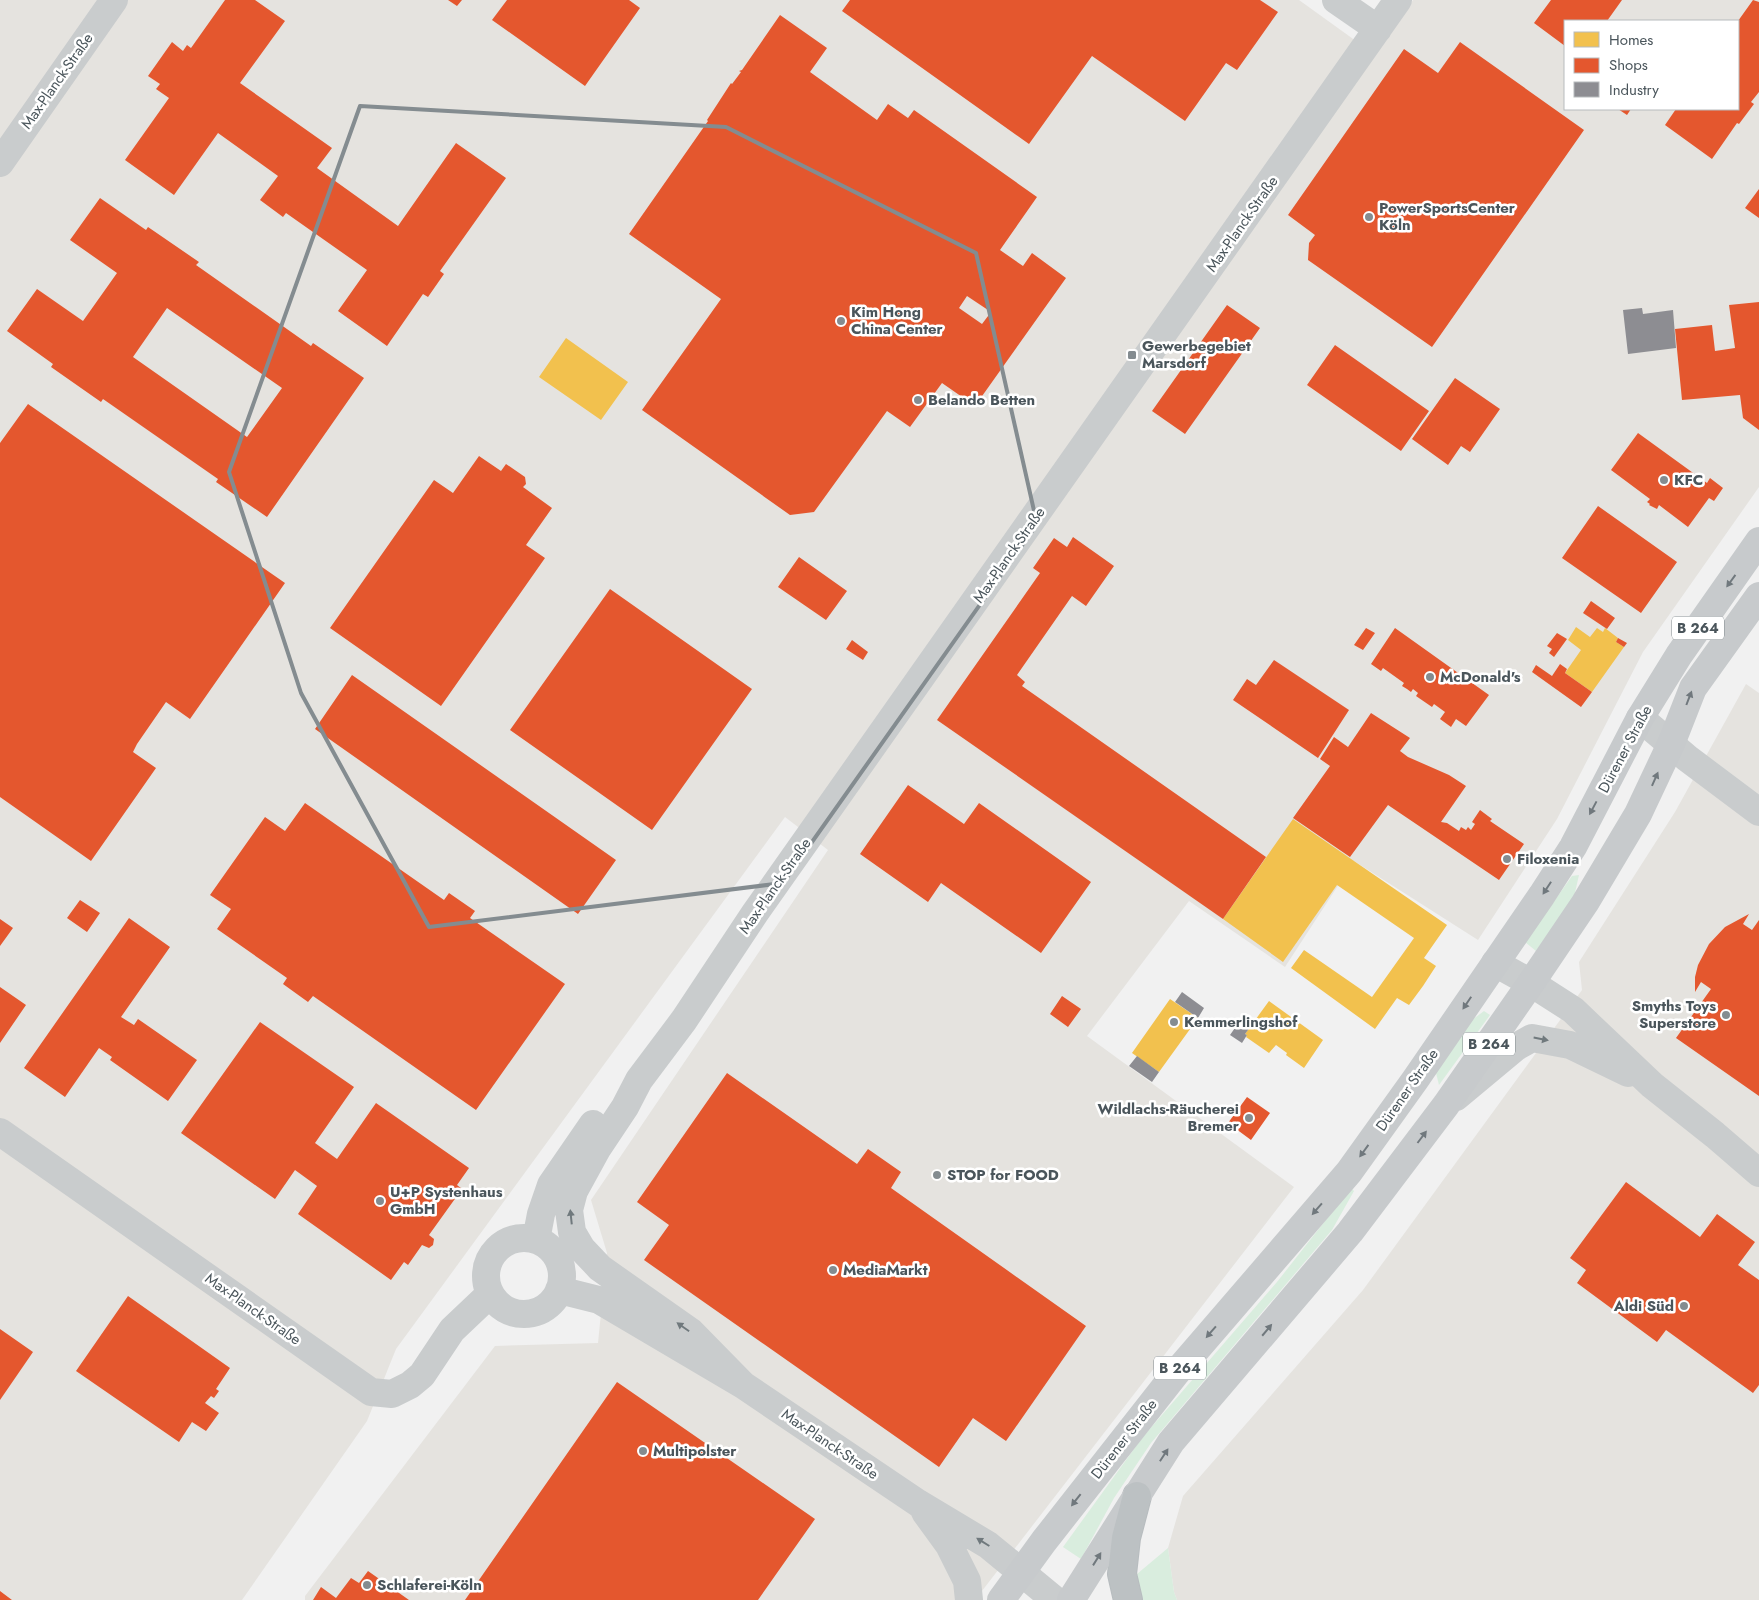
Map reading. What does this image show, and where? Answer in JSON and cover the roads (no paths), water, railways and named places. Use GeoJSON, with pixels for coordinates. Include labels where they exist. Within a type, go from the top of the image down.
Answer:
{"type":"FeatureCollection","features":[{"type":"Feature","properties":{"kind":"highway"},"geometry":{"type":"LineString","coordinates":[[1128,1600],[1122,1574],[1126,1538],[1137,1496]]}},
{"type":"Feature","properties":{"kind":"main road","name":"Dürener Straße"},"geometry":{"type":"LineString","coordinates":[[1001,1600],[1044,1541],[1176,1373],[1349,1172],[1415,1080],[1573,847],[1640,718],[1679,655],[1759,541]]}},
{"type":"Feature","properties":{"kind":"main road","name":"B 264"},"geometry":{"type":"LineString","coordinates":[[1071,1600],[1171,1442],[1350,1232],[1446,1105],[1586,903],[1638,814],[1671,744],[1693,688],[1759,596]]}},
{"type":"Feature","properties":{"kind":"street","name":"Max-Planck-Straße"},"geometry":{"type":"LineString","coordinates":[[0,163],[114,0]]}},
{"type":"Feature","properties":{"kind":"street"},"geometry":{"type":"LineString","coordinates":[[1336,0],[1378,29]]}},
{"type":"Feature","properties":{"kind":"street","name":"Max-Planck-Straße"},"geometry":{"type":"LineString","coordinates":[[743,1385],[691,1332],[600,1268],[582,1249],[572,1232],[569,1210],[574,1191],[639,1080],[684,1020],[755,913],[1398,0]]}},
{"type":"Feature","properties":{"kind":"street"},"geometry":{"type":"LineString","coordinates":[[1640,718],[1687,758],[1759,812]]}},
{"type":"Feature","properties":{"kind":"street"},"geometry":{"type":"LineString","coordinates":[[1495,963],[1573,1010],[1652,1085],[1715,1135],[1759,1174]]}},
{"type":"Feature","properties":{"kind":"street"},"geometry":{"type":"LineString","coordinates":[[1446,1105],[1516,1047],[1532,1038],[1570,1045],[1652,1085]]}},
{"type":"Feature","properties":{"kind":"street","name":"Max-Planck-Straße"},"geometry":{"type":"LineString","coordinates":[[536,1240],[540,1214],[551,1186],[607,1104],[639,1080]]}},
{"type":"Feature","properties":{"kind":"street","name":"Max-Planck-Straße"},"geometry":{"type":"LineString","coordinates":[[0,1132],[371,1392],[392,1394],[410,1386],[422,1375],[452,1330],[490,1294]]}},
{"type":"Feature","properties":{"kind":"street"},"geometry":{"type":"LineString","coordinates":[[517,1238],[536,1240],[550,1248],[558,1259],[562,1274],[559,1290],[553,1301],[545,1308],[528,1314],[520,1314],[505,1309],[490,1294],[487,1285],[487,1267],[494,1252],[509,1241],[517,1238]]}},
{"type":"Feature","properties":{"kind":"street","name":"Max-Planck-Straße"},"geometry":{"type":"LineString","coordinates":[[559,1290],[599,1300],[743,1385],[918,1503],[988,1545],[1055,1600]]}},
{"type":"Feature","properties":{"kind":"street","name":"Max-Planck-Straße"},"geometry":{"type":"LineString","coordinates":[[918,1503],[949,1545],[967,1581],[969,1600]]}},
{"type":"Feature","properties":{"kind":"place","name":"PowerSportsCenter Köln"},"geometry":{"type":"Point","coordinates":[1369,217]}},
{"type":"Feature","properties":{"kind":"place","name":"Kim Hong China Center"},"geometry":{"type":"Point","coordinates":[841,321]}},
{"type":"Feature","properties":{"kind":"place","name":"Gewerbegebiet Marsdorf"},"geometry":{"type":"Point","coordinates":[1132,355]}},
{"type":"Feature","properties":{"kind":"place","name":"Belando Betten"},"geometry":{"type":"Point","coordinates":[918,400]}},
{"type":"Feature","properties":{"kind":"place","name":"KFC"},"geometry":{"type":"Point","coordinates":[1664,480]}},
{"type":"Feature","properties":{"kind":"place","name":"McDonald's"},"geometry":{"type":"Point","coordinates":[1430,677]}},
{"type":"Feature","properties":{"kind":"place","name":"Filoxenia"},"geometry":{"type":"Point","coordinates":[1507,859]}},
{"type":"Feature","properties":{"kind":"place","name":"Smyths Toys Superstore"},"geometry":{"type":"Point","coordinates":[1726,1015]}},
{"type":"Feature","properties":{"kind":"place","name":"Kemmerlingshof"},"geometry":{"type":"Point","coordinates":[1174,1022]}},
{"type":"Feature","properties":{"kind":"place","name":"Wildlachs-Räucherei Bremer"},"geometry":{"type":"Point","coordinates":[1249,1118]}},
{"type":"Feature","properties":{"kind":"place","name":"STOP for FOOD"},"geometry":{"type":"Point","coordinates":[937,1175]}},
{"type":"Feature","properties":{"kind":"place","name":"U+P Systenhaus GmbH"},"geometry":{"type":"Point","coordinates":[380,1201]}},
{"type":"Feature","properties":{"kind":"place","name":"MediaMarkt"},"geometry":{"type":"Point","coordinates":[833,1270]}},
{"type":"Feature","properties":{"kind":"place","name":"Aldi Süd"},"geometry":{"type":"Point","coordinates":[1684,1306]}},
{"type":"Feature","properties":{"kind":"place","name":"Multipolster"},"geometry":{"type":"Point","coordinates":[643,1451]}},
{"type":"Feature","properties":{"kind":"place","name":"Schlaferei-Köln"},"geometry":{"type":"Point","coordinates":[367,1585]}}]}
